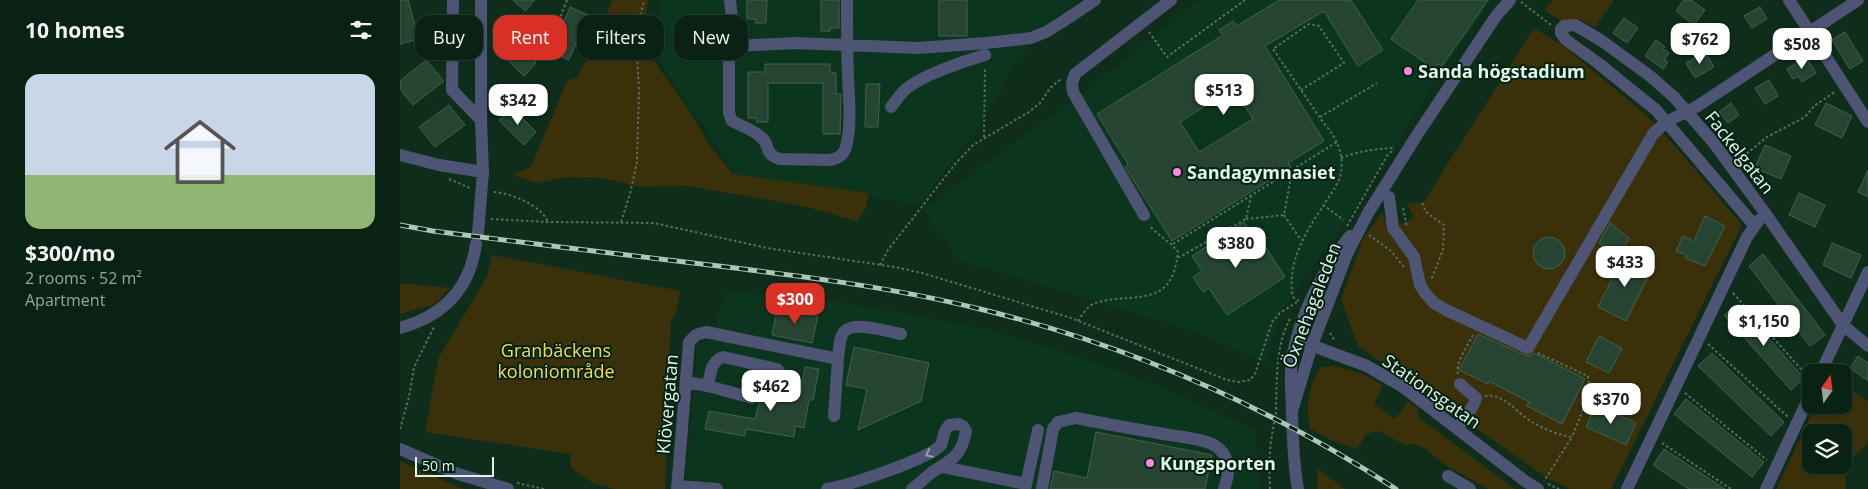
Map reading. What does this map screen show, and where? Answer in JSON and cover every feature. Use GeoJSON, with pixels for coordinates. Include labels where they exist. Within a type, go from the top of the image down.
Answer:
{"type":"FeatureCollection","features":[{"type":"Feature","properties":{"kind":"street"},"geometry":{"type":"LineString","coordinates":[[453,0],[452,90],[481,120]]}},
{"type":"Feature","properties":{"kind":"street"},"geometry":{"type":"LineString","coordinates":[[400,328],[427,318],[447,304],[468,277],[474,261],[483,172],[481,0]]}},
{"type":"Feature","properties":{"kind":"street"},"geometry":{"type":"LineString","coordinates":[[730,0],[732,15]]}},
{"type":"Feature","properties":{"kind":"street"},"geometry":{"type":"LineString","coordinates":[[729,60],[730,113],[732,121],[757,134],[764,140],[767,151],[771,156],[830,160],[837,158],[844,152],[848,137],[847,0]]}},
{"type":"Feature","properties":{"kind":"street"},"geometry":{"type":"LineString","coordinates":[[891,107],[905,90],[915,83],[964,61],[1046,32],[1095,0]]}},
{"type":"Feature","properties":{"kind":"street"},"geometry":{"type":"LineString","coordinates":[[1144,215],[1073,92],[1072,82],[1075,74],[1171,0]]}},
{"type":"Feature","properties":{"kind":"street","name":"Öxnehagaleden"},"geometry":{"type":"LineString","coordinates":[[1298,489],[1292,450],[1290,378],[1296,340],[1309,304],[1339,250],[1368,213],[1474,48],[1496,16],[1510,0]]}},
{"type":"Feature","properties":{"kind":"street"},"geometry":{"type":"LineString","coordinates":[[1789,0],[1868,122]]}},
{"type":"Feature","properties":{"kind":"street"},"geometry":{"type":"LineString","coordinates":[[1389,198],[1393,228],[1414,257],[1420,285],[1434,303],[1528,348],[1653,134],[1666,122],[1696,107],[1722,88],[1810,33],[1858,0]]}},
{"type":"Feature","properties":{"kind":"street","name":"Fackelgatan"},"geometry":{"type":"LineString","coordinates":[[1561,29],[1569,24],[1581,28],[1650,76],[1674,97],[1713,142],[1843,325],[1868,346]]}},
{"type":"Feature","properties":{"kind":"street"},"geometry":{"type":"LineString","coordinates":[[1561,29],[1561,33],[1566,40],[1643,99],[1666,122],[1754,224]]}},
{"type":"Feature","properties":{"kind":"street"},"geometry":{"type":"LineString","coordinates":[[748,46],[795,44],[918,48],[985,54]]}},
{"type":"Feature","properties":{"kind":"street"},"geometry":{"type":"LineString","coordinates":[[400,154],[440,165],[483,172]]}},
{"type":"Feature","properties":{"kind":"street","name":"Öxnehagaleden"},"geometry":{"type":"LineString","coordinates":[[1292,412],[1312,345],[1332,289],[1368,213]]}},
{"type":"Feature","properties":{"kind":"street"},"geometry":{"type":"LineString","coordinates":[[1627,489],[1754,224],[1765,213]]}},
{"type":"Feature","properties":{"kind":"street"},"geometry":{"type":"LineString","coordinates":[[1821,364],[1843,325],[1868,272]]}},
{"type":"Feature","properties":{"kind":"street"},"geometry":{"type":"LineString","coordinates":[[834,416],[838,359],[841,337],[844,330],[852,326],[863,326],[901,334]]}},
{"type":"Feature","properties":{"kind":"street","name":"Klövergatan"},"geometry":{"type":"LineString","coordinates":[[678,487],[690,342],[696,335],[706,332],[838,359]]}},
{"type":"Feature","properties":{"kind":"street","name":"Stationsgatan"},"geometry":{"type":"LineString","coordinates":[[1296,340],[1366,366],[1403,387],[1525,481],[1541,485]]}},
{"type":"Feature","properties":{"kind":"street"},"geometry":{"type":"LineString","coordinates":[[708,386],[713,365],[716,360],[724,357],[777,370],[782,375],[780,388]]}},
{"type":"Feature","properties":{"kind":"street"},"geometry":{"type":"LineString","coordinates":[[686,382],[752,398]]}},
{"type":"Feature","properties":{"kind":"street"},"geometry":{"type":"LineString","coordinates":[[1458,429],[1476,398],[1460,384]]}},
{"type":"Feature","properties":{"kind":"street"},"geometry":{"type":"LineString","coordinates":[[1766,489],[1802,412]]}},
{"type":"Feature","properties":{"kind":"street"},"geometry":{"type":"LineString","coordinates":[[1042,489],[1053,429],[1058,422],[1076,418],[1194,439],[1214,445],[1224,455],[1229,466],[1228,480],[1224,489]]}},
{"type":"Feature","properties":{"kind":"street"},"geometry":{"type":"LineString","coordinates":[[826,489],[844,485],[923,457],[938,449],[949,426],[959,424],[963,426],[966,431],[958,454],[912,489]]}},
{"type":"Feature","properties":{"kind":"street"},"geometry":{"type":"LineString","coordinates":[[943,466],[1026,486],[1038,430]]}},
{"type":"Feature","properties":{"kind":"street"},"geometry":{"type":"LineString","coordinates":[[400,449],[458,474],[508,489]]}},
{"type":"Feature","properties":{"kind":"street"},"geometry":{"type":"LineString","coordinates":[[1448,476],[1470,489]]}},
{"type":"Feature","properties":{"kind":"street"},"geometry":{"type":"LineString","coordinates":[[678,487],[717,489]]}},
{"type":"Feature","properties":{"kind":"path"},"geometry":{"type":"LineString","coordinates":[[560,15],[566,0]]}},
{"type":"Feature","properties":{"kind":"path"},"geometry":{"type":"LineString","coordinates":[[621,222],[637,162],[639,90],[636,36],[644,0]]}},
{"type":"Feature","properties":{"kind":"path"},"geometry":{"type":"LineString","coordinates":[[1142,22],[1167,57],[1245,0]]}},
{"type":"Feature","properties":{"kind":"path"},"geometry":{"type":"LineString","coordinates":[[1519,0],[1556,29],[1561,29]]}},
{"type":"Feature","properties":{"kind":"path"},"geometry":{"type":"LineString","coordinates":[[479,218],[548,222],[654,223],[767,248],[922,273],[1078,322],[1227,380],[1239,382],[1250,380],[1255,374],[1272,322],[1280,313],[1299,301],[1292,297],[1291,289],[1294,267],[1302,240],[1338,182],[1342,171],[1337,142],[1301,90],[1273,49],[1309,24],[1319,26],[1344,63],[1301,90]]}},
{"type":"Feature","properties":{"kind":"path"},"geometry":{"type":"LineString","coordinates":[[984,137],[985,54]]}},
{"type":"Feature","properties":{"kind":"path"},"geometry":{"type":"LineString","coordinates":[[880,265],[888,250],[956,163],[973,145],[1040,103],[1056,81],[1075,74]]}},
{"type":"Feature","properties":{"kind":"path"},"geometry":{"type":"LineString","coordinates":[[1320,117],[1377,83]]}},
{"type":"Feature","properties":{"kind":"path"},"geometry":{"type":"LineString","coordinates":[[1737,161],[1767,137],[1805,117],[1814,106],[1844,85]]}},
{"type":"Feature","properties":{"kind":"path"},"geometry":{"type":"LineString","coordinates":[[1173,244],[1337,142]]}},
{"type":"Feature","properties":{"kind":"path"},"geometry":{"type":"LineString","coordinates":[[1341,158],[1375,149],[1394,148]]}},
{"type":"Feature","properties":{"kind":"path"},"geometry":{"type":"LineString","coordinates":[[1292,170],[1284,215],[1302,240]]}},
{"type":"Feature","properties":{"kind":"path"},"geometry":{"type":"LineString","coordinates":[[482,192],[503,193],[516,197],[545,215],[548,222]]}},
{"type":"Feature","properties":{"kind":"path"},"geometry":{"type":"LineString","coordinates":[[1246,219],[1251,195]]}},
{"type":"Feature","properties":{"kind":"path"},"geometry":{"type":"LineString","coordinates":[[1422,203],[1426,212],[1444,225],[1443,250],[1425,293]]}},
{"type":"Feature","properties":{"kind":"path"},"geometry":{"type":"LineString","coordinates":[[1323,205],[1344,220]]}},
{"type":"Feature","properties":{"kind":"path"},"geometry":{"type":"LineString","coordinates":[[1078,322],[1085,310],[1094,304],[1107,300],[1144,298],[1162,290],[1169,282],[1178,258],[1178,252],[1173,244],[1155,233],[1148,225],[1144,215]]}},
{"type":"Feature","properties":{"kind":"path"},"geometry":{"type":"LineString","coordinates":[[1178,258],[1246,219],[1284,215]]}},
{"type":"Feature","properties":{"kind":"path"},"geometry":{"type":"LineString","coordinates":[[1369,235],[1391,251],[1407,270]]}},
{"type":"Feature","properties":{"kind":"path"},"geometry":{"type":"LineString","coordinates":[[1725,284],[1804,364]]}},
{"type":"Feature","properties":{"kind":"path"},"geometry":{"type":"LineString","coordinates":[[400,430],[409,397],[414,367],[435,324]]}},
{"type":"Feature","properties":{"kind":"path"},"geometry":{"type":"LineString","coordinates":[[1460,384],[1456,370],[1479,324]]}},
{"type":"Feature","properties":{"kind":"path"},"geometry":{"type":"LineString","coordinates":[[1699,336],[1789,419]]}},
{"type":"Feature","properties":{"kind":"path"},"geometry":{"type":"LineString","coordinates":[[1528,348],[1588,376],[1590,392],[1572,437],[1541,485]]}},
{"type":"Feature","properties":{"kind":"path"},"geometry":{"type":"LineString","coordinates":[[1676,386],[1769,462]]}},
{"type":"Feature","properties":{"kind":"path"},"geometry":{"type":"LineString","coordinates":[[1476,398],[1488,395],[1503,399],[1532,422],[1560,435],[1572,437]]}},
{"type":"Feature","properties":{"kind":"path"},"geometry":{"type":"LineString","coordinates":[[1652,436],[1731,489]]}},
{"type":"Feature","properties":{"kind":"shaded area"},"geometry":{"type":"Polygon","coordinates":[[[663,0],[1081,0],[1054,19],[1016,61],[980,126],[919,205],[736,174],[659,60],[664,60],[664,15],[657,15],[663,0]]]}},
{"type":"Feature","properties":{"kind":"shaded area","name":"Sandagymnasiet"},"geometry":{"type":"Polygon","coordinates":[[[1199,0],[1492,0],[1435,82],[1360,202],[1279,314],[1266,363],[1191,330],[959,260],[923,210],[1104,77],[1199,0]]]}},
{"type":"Feature","properties":{"kind":"shaded area"},"geometry":{"type":"Polygon","coordinates":[[[723,292],[821,299],[987,329],[1069,354],[1153,384],[1255,430],[1260,489],[685,489],[697,346],[707,339],[713,340],[723,292]]]}},
{"type":"Feature","properties":{"kind":"green space"},"geometry":{"type":"Polygon","coordinates":[[[612,0],[648,0],[646,15],[606,15],[612,0]]]}},
{"type":"Feature","properties":{"kind":"green space"},"geometry":{"type":"Polygon","coordinates":[[[1554,0],[1614,0],[1595,27],[1579,19],[1563,22],[1544,10],[1554,0]]]}},
{"type":"Feature","properties":{"kind":"green space"},"geometry":{"type":"Polygon","coordinates":[[[1534,28],[1562,45],[1646,115],[1676,147],[1742,225],[1611,489],[1570,489],[1547,478],[1358,346],[1341,299],[1363,239],[1382,212],[1389,229],[1414,218],[1407,203],[1423,203],[1534,28]]]}},
{"type":"Feature","properties":{"kind":"green space"},"geometry":{"type":"Polygon","coordinates":[[[586,60],[654,60],[692,115],[708,143],[733,174],[869,193],[866,208],[857,221],[803,206],[688,186],[641,187],[601,178],[565,177],[538,183],[514,175],[531,167],[567,81],[578,77],[586,60]]]}},
{"type":"Feature","properties":{"kind":"green space","name":"Granbäckens koloniområde"},"geometry":{"type":"Polygon","coordinates":[[[492,255],[680,291],[676,312],[671,320],[665,489],[614,489],[593,483],[577,473],[571,466],[570,454],[425,432],[438,359],[487,277],[492,255]]]}},
{"type":"Feature","properties":{"kind":"green space"},"geometry":{"type":"Polygon","coordinates":[[[400,283],[450,288],[435,304],[400,314],[400,283]]]}},
{"type":"Feature","properties":{"kind":"green space"},"geometry":{"type":"Polygon","coordinates":[[[1336,366],[1362,374],[1383,385],[1374,404],[1395,419],[1408,402],[1418,407],[1419,418],[1515,489],[1488,489],[1447,466],[1427,450],[1415,444],[1405,445],[1379,431],[1366,434],[1357,449],[1330,440],[1309,428],[1308,404],[1313,381],[1322,367],[1336,366]]]}},
{"type":"Feature","properties":{"kind":"green space"},"geometry":{"type":"Polygon","coordinates":[[[1852,391],[1868,402],[1868,441],[1852,458],[1852,424],[1807,424],[1812,414],[1852,414],[1852,391]]]}},
{"type":"Feature","properties":{"kind":"green space"},"geometry":{"type":"Polygon","coordinates":[[[1802,434],[1802,474],[1846,474],[1846,489],[1776,489],[1802,434]]]}},
{"type":"Feature","properties":{"kind":"green space"},"geometry":{"type":"Polygon","coordinates":[[[400,461],[460,488],[466,489],[400,489],[400,461]]]}},
{"type":"Feature","properties":{"kind":"green space"},"geometry":{"type":"Polygon","coordinates":[[[1318,469],[1345,489],[1318,489],[1318,469]]]}},
{"type":"Feature","properties":{"kind":"building"},"geometry":{"type":"Polygon","coordinates":[[[400,0],[408,0],[415,25],[415,40],[400,44],[400,0]]]}},
{"type":"Feature","properties":{"kind":"building"},"geometry":{"type":"Polygon","coordinates":[[[513,0],[535,0],[525,11],[513,0]]]}},
{"type":"Feature","properties":{"kind":"building"},"geometry":{"type":"Polygon","coordinates":[[[747,0],[767,0],[766,23],[756,23],[756,19],[748,19],[747,0]]]}},
{"type":"Feature","properties":{"kind":"building"},"geometry":{"type":"Polygon","coordinates":[[[821,0],[839,0],[839,28],[821,31],[821,0]]]}},
{"type":"Feature","properties":{"kind":"building"},"geometry":{"type":"Polygon","coordinates":[[[939,0],[967,0],[967,36],[939,36],[939,0]]]}},
{"type":"Feature","properties":{"kind":"building","name":"Sandagymnasiet"},"geometry":{"type":"Polygon","coordinates":[[[1279,0],[1351,0],[1383,50],[1358,66],[1324,11],[1265,46],[1324,141],[1288,163],[1291,167],[1172,241],[1125,167],[1128,164],[1097,114],[1223,35],[1219,30],[1233,21],[1237,26],[1279,0]],[[1233,88],[1180,122],[1199,152],[1253,119],[1233,88]]]}},
{"type":"Feature","properties":{"kind":"building"},"geometry":{"type":"Polygon","coordinates":[[[1418,0],[1488,0],[1442,66],[1437,64],[1434,69],[1391,39],[1418,0]]]}},
{"type":"Feature","properties":{"kind":"building"},"geometry":{"type":"Polygon","coordinates":[[[1684,0],[1691,0],[1705,10],[1694,25],[1676,11],[1684,0]]]}},
{"type":"Feature","properties":{"kind":"building"},"geometry":{"type":"Polygon","coordinates":[[[570,7],[588,15],[577,15],[577,41],[569,60],[567,59],[567,15],[570,7]]]}},
{"type":"Feature","properties":{"kind":"building"},"geometry":{"type":"Polygon","coordinates":[[[1760,7],[1767,19],[1752,28],[1744,16],[1760,7]]]}},
{"type":"Feature","properties":{"kind":"building"},"geometry":{"type":"Polygon","coordinates":[[[1624,18],[1638,28],[1627,43],[1613,33],[1624,18]]]}},
{"type":"Feature","properties":{"kind":"building"},"geometry":{"type":"Polygon","coordinates":[[[1845,32],[1863,61],[1850,69],[1832,40],[1845,32]]]}},
{"type":"Feature","properties":{"kind":"building"},"geometry":{"type":"Polygon","coordinates":[[[1656,40],[1669,53],[1664,60],[1668,62],[1663,69],[1645,56],[1656,40]]]}},
{"type":"Feature","properties":{"kind":"building"},"geometry":{"type":"Polygon","coordinates":[[[1705,52],[1714,67],[1695,78],[1686,63],[1705,52]]]}},
{"type":"Feature","properties":{"kind":"building"},"geometry":{"type":"Polygon","coordinates":[[[1806,57],[1816,73],[1802,82],[1798,76],[1793,79],[1787,69],[1806,57]]]}},
{"type":"Feature","properties":{"kind":"building"},"geometry":{"type":"Polygon","coordinates":[[[426,60],[444,81],[413,105],[400,89],[400,81],[426,60]]]}},
{"type":"Feature","properties":{"kind":"building"},"geometry":{"type":"Polygon","coordinates":[[[508,60],[533,60],[536,63],[524,76],[508,60]]]}},
{"type":"Feature","properties":{"kind":"building"},"geometry":{"type":"Polygon","coordinates":[[[765,64],[830,64],[830,72],[836,73],[836,94],[841,94],[840,134],[823,134],[823,83],[768,83],[768,122],[757,122],[757,118],[748,118],[748,72],[765,72],[765,64]]]}},
{"type":"Feature","properties":{"kind":"building"},"geometry":{"type":"Polygon","coordinates":[[[1769,80],[1778,96],[1765,104],[1755,88],[1769,80]]]}},
{"type":"Feature","properties":{"kind":"building"},"geometry":{"type":"Polygon","coordinates":[[[866,84],[880,84],[878,127],[865,127],[866,84]]]}},
{"type":"Feature","properties":{"kind":"building"},"geometry":{"type":"Polygon","coordinates":[[[1731,103],[1739,115],[1728,123],[1719,112],[1731,103]]]}},
{"type":"Feature","properties":{"kind":"building"},"geometry":{"type":"Polygon","coordinates":[[[1826,103],[1852,116],[1842,138],[1815,125],[1826,103]]]}},
{"type":"Feature","properties":{"kind":"building"},"geometry":{"type":"Polygon","coordinates":[[[449,105],[465,125],[435,147],[419,127],[449,105]]]}},
{"type":"Feature","properties":{"kind":"building"},"geometry":{"type":"Polygon","coordinates":[[[512,108],[536,132],[524,145],[499,120],[512,108]]]}},
{"type":"Feature","properties":{"kind":"building"},"geometry":{"type":"Polygon","coordinates":[[[1765,145],[1791,156],[1781,179],[1755,168],[1765,145]]]}},
{"type":"Feature","properties":{"kind":"building"},"geometry":{"type":"Polygon","coordinates":[[[1868,170],[1868,197],[1858,192],[1868,170]]]}},
{"type":"Feature","properties":{"kind":"building"},"geometry":{"type":"Polygon","coordinates":[[[1799,193],[1825,205],[1815,227],[1789,215],[1799,193]]]}},
{"type":"Feature","properties":{"kind":"building"},"geometry":{"type":"Polygon","coordinates":[[[1705,216],[1725,226],[1705,266],[1685,258],[1687,255],[1676,251],[1683,236],[1694,241],[1705,216]]]}},
{"type":"Feature","properties":{"kind":"building"},"geometry":{"type":"Polygon","coordinates":[[[1244,222],[1261,248],[1265,246],[1285,277],[1227,315],[1209,288],[1203,292],[1193,277],[1202,271],[1192,256],[1244,222]]]}},
{"type":"Feature","properties":{"kind":"building"},"geometry":{"type":"Polygon","coordinates":[[[1610,223],[1630,239],[1616,256],[1599,243],[1610,223]]]}},
{"type":"Feature","properties":{"kind":"building"},"geometry":{"type":"Polygon","coordinates":[[[1549,237],[1555,238],[1560,242],[1564,247],[1564,259],[1560,264],[1555,268],[1549,269],[1543,268],[1538,264],[1534,259],[1533,253],[1534,247],[1538,242],[1543,238],[1549,237]]]}},
{"type":"Feature","properties":{"kind":"building"},"geometry":{"type":"Polygon","coordinates":[[[1832,243],[1861,255],[1851,278],[1823,265],[1832,243]]]}},
{"type":"Feature","properties":{"kind":"building"},"geometry":{"type":"Polygon","coordinates":[[[1763,254],[1825,335],[1810,346],[1749,266],[1763,254]]]}},
{"type":"Feature","properties":{"kind":"building"},"geometry":{"type":"Polygon","coordinates":[[[1624,255],[1652,269],[1626,321],[1598,307],[1624,255]]]}},
{"type":"Feature","properties":{"kind":"building"},"geometry":{"type":"Polygon","coordinates":[[[1738,304],[1802,376],[1802,380],[1791,390],[1724,315],[1738,304]]]}},
{"type":"Feature","properties":{"kind":"building"},"geometry":{"type":"Polygon","coordinates":[[[778,307],[818,316],[812,343],[772,335],[778,307]]]}},
{"type":"Feature","properties":{"kind":"building"},"geometry":{"type":"Polygon","coordinates":[[[1478,334],[1525,355],[1529,356],[1534,353],[1585,379],[1562,424],[1527,406],[1529,402],[1489,381],[1488,384],[1459,370],[1478,334]]]}},
{"type":"Feature","properties":{"kind":"building"},"geometry":{"type":"Polygon","coordinates":[[[1599,336],[1622,348],[1609,373],[1586,362],[1599,336]]]}},
{"type":"Feature","properties":{"kind":"building"},"geometry":{"type":"Polygon","coordinates":[[[854,347],[929,363],[921,401],[858,430],[867,389],[846,385],[854,347]]]}},
{"type":"Feature","properties":{"kind":"building"},"geometry":{"type":"Polygon","coordinates":[[[1712,353],[1784,422],[1771,436],[1698,366],[1712,353]]]}},
{"type":"Feature","properties":{"kind":"building"},"geometry":{"type":"Polygon","coordinates":[[[1858,356],[1868,363],[1868,381],[1852,369],[1852,365],[1858,356]]]}},
{"type":"Feature","properties":{"kind":"building"},"geometry":{"type":"Polygon","coordinates":[[[805,367],[819,369],[813,400],[809,400],[804,428],[795,426],[794,437],[746,429],[745,436],[705,429],[709,411],[755,419],[760,400],[760,389],[772,391],[778,396],[786,393],[800,395],[805,367]]]}},
{"type":"Feature","properties":{"kind":"building"},"geometry":{"type":"Polygon","coordinates":[[[1686,399],[1764,462],[1752,477],[1674,414],[1686,399]]]}},
{"type":"Feature","properties":{"kind":"building"},"geometry":{"type":"Polygon","coordinates":[[[1596,404],[1636,423],[1626,445],[1586,427],[1596,404]]]}},
{"type":"Feature","properties":{"kind":"building","name":"Kungsporten"},"geometry":{"type":"Polygon","coordinates":[[[1096,432],[1212,455],[1205,489],[1050,489],[1054,471],[1087,478],[1096,432]]]}},
{"type":"Feature","properties":{"kind":"building"},"geometry":{"type":"Polygon","coordinates":[[[1664,449],[1725,489],[1689,489],[1653,465],[1664,449]]]}},
{"type":"Feature","properties":{"kind":"railway"},"geometry":{"type":"LineString","coordinates":[[400,225],[433,231],[812,278],[913,294],[980,309],[1089,341],[1196,381],[1298,431],[1396,489]]}},
{"type":"Feature","properties":{"kind":"place","name":"Sanda högstadium"},"geometry":{"type":"Point","coordinates":[1408,71]}},
{"type":"Feature","properties":{"kind":"place","name":"Sandagymnasiet"},"geometry":{"type":"Point","coordinates":[1177,172]}},
{"type":"Feature","properties":{"kind":"place","name":"Kungsporten"},"geometry":{"type":"Point","coordinates":[1150,463]}}]}
